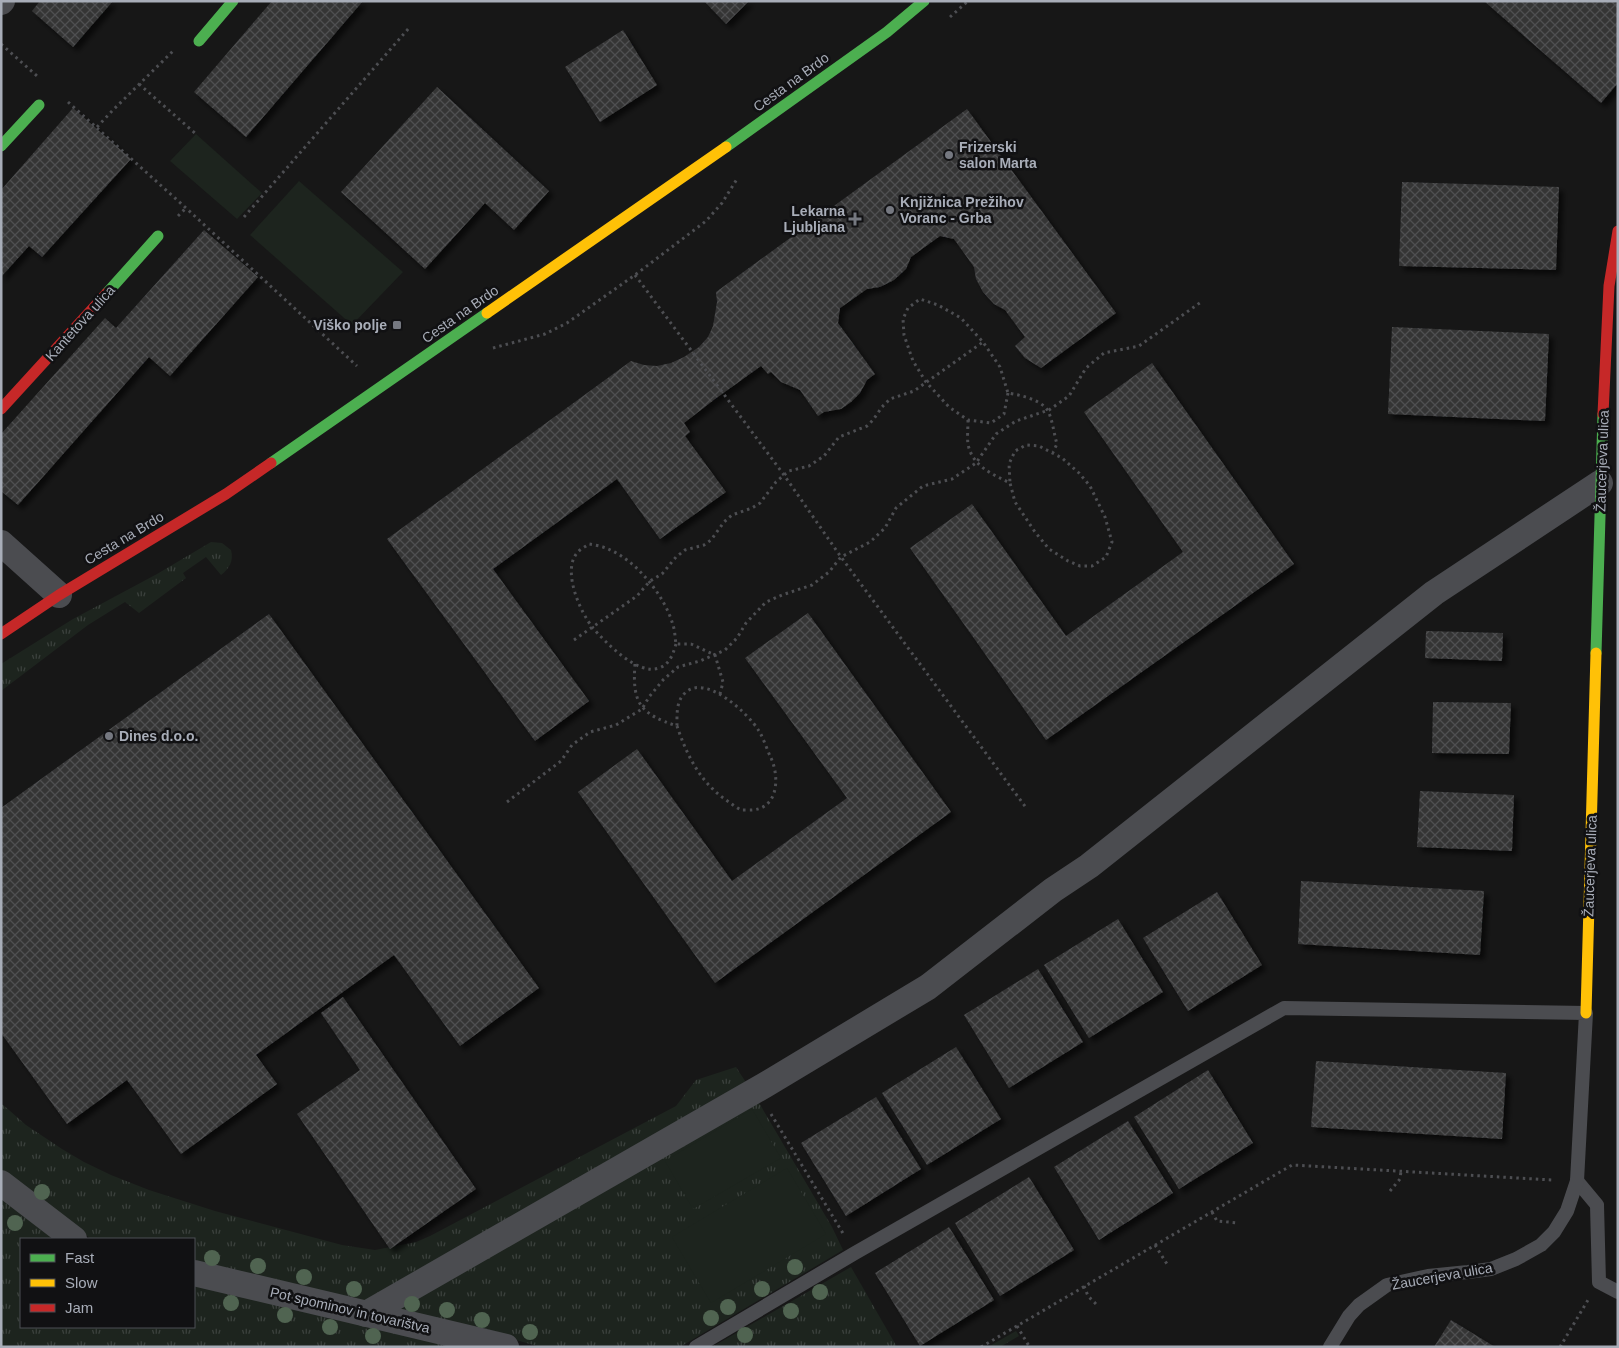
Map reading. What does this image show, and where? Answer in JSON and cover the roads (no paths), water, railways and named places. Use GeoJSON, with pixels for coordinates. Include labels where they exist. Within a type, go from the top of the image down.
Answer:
{"type":"FeatureCollection","features":[{"type":"Feature","properties":{"kind":"street"},"geometry":{"type":"LineString","coordinates":[[199,41],[233,1]]}},
{"type":"Feature","properties":{"kind":"street","name":"Cesta na Brdo"},"geometry":{"type":"LineString","coordinates":[[1,634],[59,595],[226,494],[720,152],[887,32],[913,4]]}},
{"type":"Feature","properties":{"kind":"street"},"geometry":{"type":"LineString","coordinates":[[1,146],[39,105]]}},
{"type":"Feature","properties":{"kind":"street","name":"Žaucerjeva ulica"},"geometry":{"type":"LineString","coordinates":[[1586,1013],[1600,483],[1609,286],[1618,231]]}},
{"type":"Feature","properties":{"kind":"street","name":"Kantetova ulica"},"geometry":{"type":"LineString","coordinates":[[1,409],[158,236]]}},
{"type":"Feature","properties":{"kind":"street"},"geometry":{"type":"LineString","coordinates":[[366,1314],[756,1090],[928,987],[1053,890],[1089,866],[1434,593],[1600,483]]}},
{"type":"Feature","properties":{"kind":"street"},"geometry":{"type":"LineString","coordinates":[[1,543],[59,595]]}},
{"type":"Feature","properties":{"kind":"street"},"geometry":{"type":"LineString","coordinates":[[1,1183],[73,1238]]}},
{"type":"Feature","properties":{"kind":"street","name":"Pot spominov in tovarištva"},"geometry":{"type":"LineString","coordinates":[[195,1273],[506,1347]]}},
{"type":"Feature","properties":{"kind":"lane"},"geometry":{"type":"LineString","coordinates":[[696,1347],[864,1248],[1284,1008],[1586,1013]]}},
{"type":"Feature","properties":{"kind":"lane","name":"Žaucerjeva ulica"},"geometry":{"type":"LineString","coordinates":[[1330,1347],[1349,1316],[1359,1305],[1388,1285],[1428,1276],[1491,1269],[1516,1259],[1541,1245],[1554,1232],[1567,1211],[1576,1181],[1586,1013]]}},
{"type":"Feature","properties":{"kind":"lane"},"geometry":{"type":"LineString","coordinates":[[1576,1181],[1597,1205],[1599,1282],[1618,1292]]}},
{"type":"Feature","properties":{"kind":"place","name":"Frizerski salon Marta"},"geometry":{"type":"Point","coordinates":[949,155]}},
{"type":"Feature","properties":{"kind":"place","name":"Knjižnica Prežihov Voranc - Grba"},"geometry":{"type":"Point","coordinates":[890,210]}},
{"type":"Feature","properties":{"kind":"place","name":"Lekarna Ljubljana"},"geometry":{"type":"Point","coordinates":[855,219]}},
{"type":"Feature","properties":{"kind":"place","name":"Viško polje"},"geometry":{"type":"Point","coordinates":[397,325]}},
{"type":"Feature","properties":{"kind":"place","name":"Dines d.o.o."},"geometry":{"type":"Point","coordinates":[109,736]}}]}
